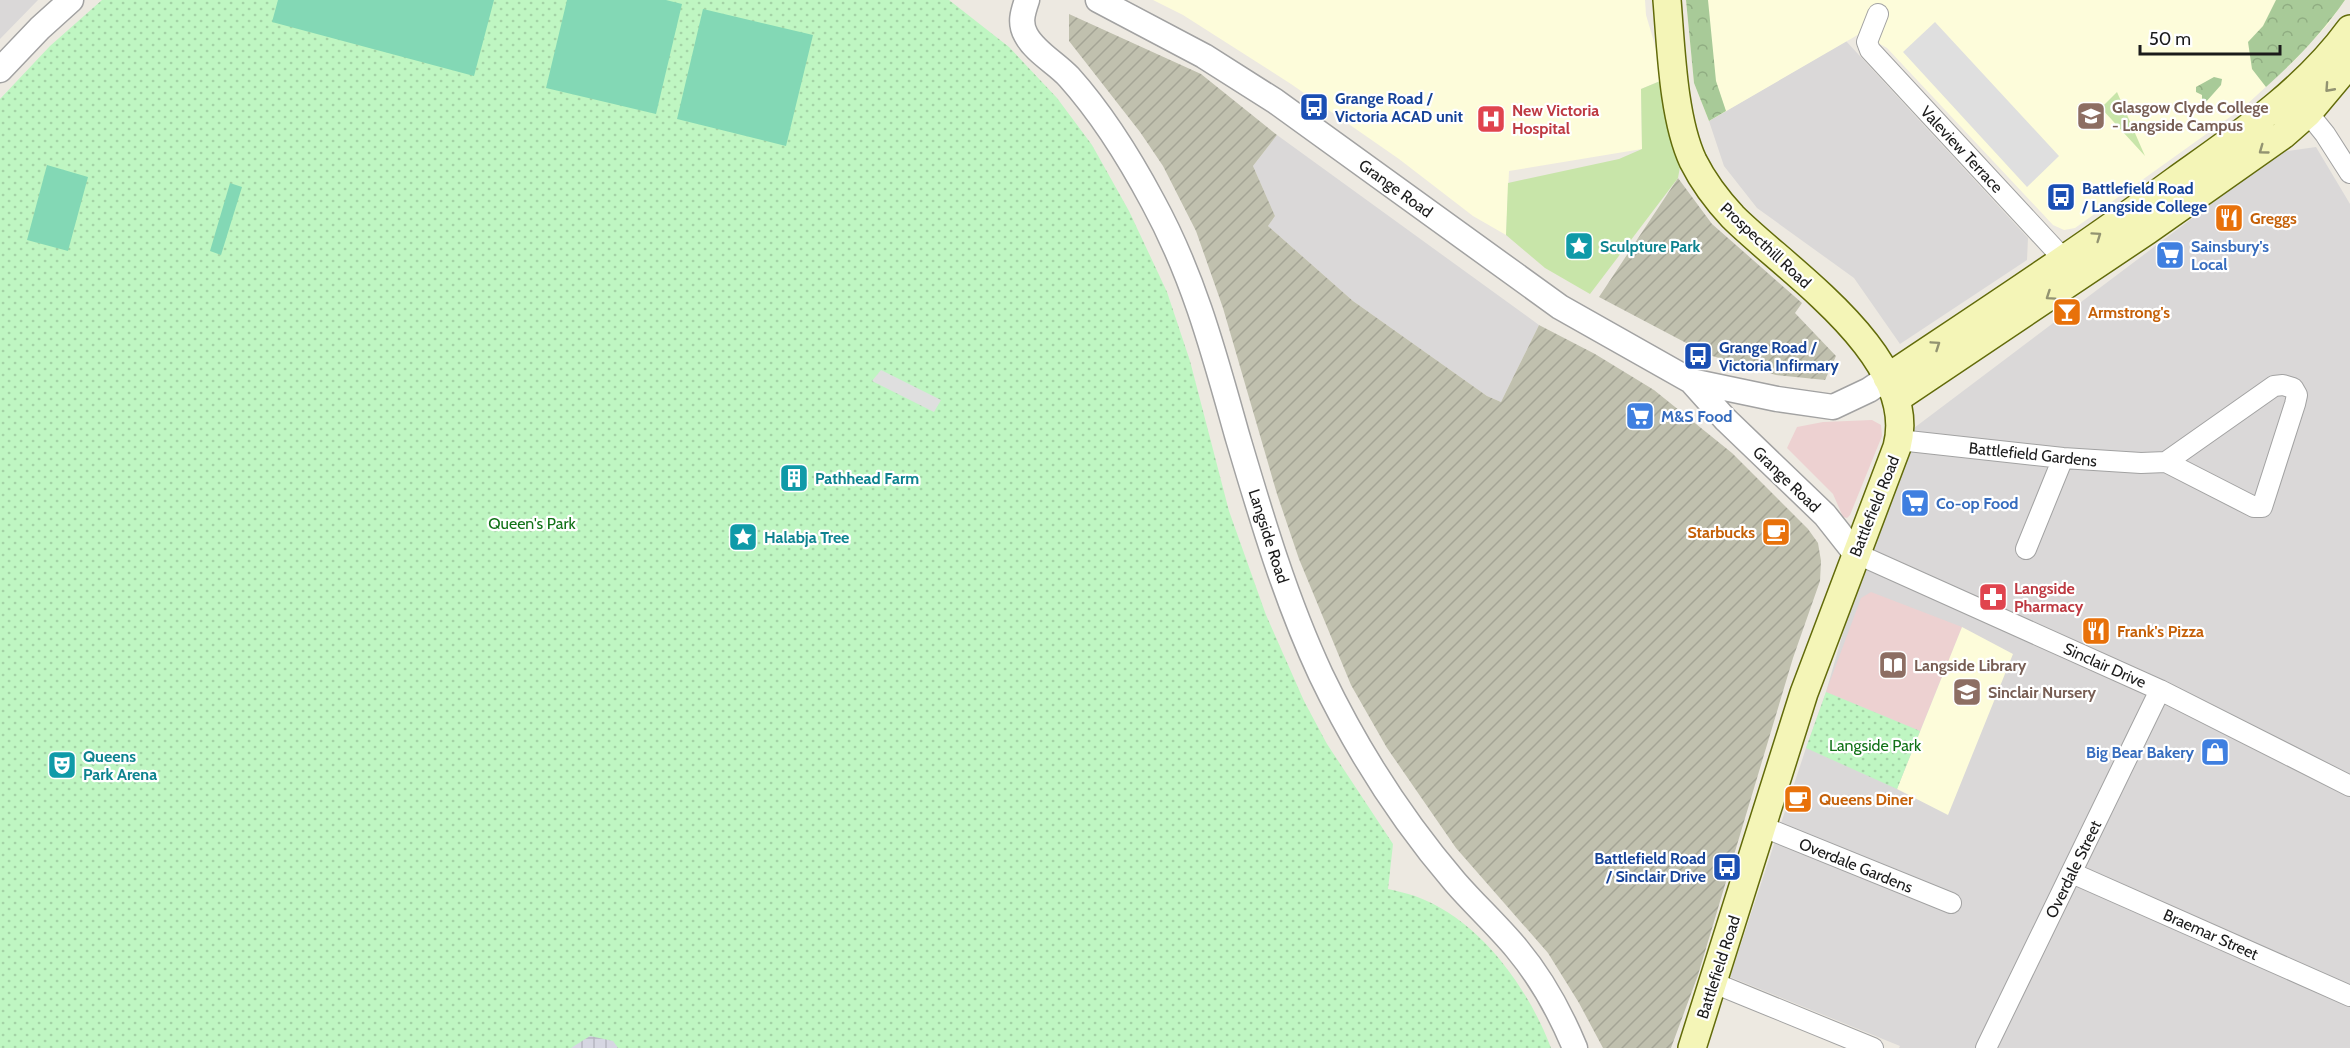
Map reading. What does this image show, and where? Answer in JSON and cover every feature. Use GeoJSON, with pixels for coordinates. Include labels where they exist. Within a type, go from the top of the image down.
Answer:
{"type":"FeatureCollection","features":[{"type":"Feature","properties":{"kind":"main road","name":"Prospecthill Road"},"geometry":{"type":"LineString","coordinates":[[1667,0],[1680,114],[1693,161],[1716,197],[1731,215],[1849,322],[1867,345],[1892,388]]}},
{"type":"Feature","properties":{"kind":"main road"},"geometry":{"type":"LineString","coordinates":[[2298,104],[2323,62],[2350,29]]}},
{"type":"Feature","properties":{"kind":"main road"},"geometry":{"type":"LineString","coordinates":[[1892,388],[2072,268],[2232,141],[2298,104],[2350,63]]}},
{"type":"Feature","properties":{"kind":"main road","name":"Battlefield Road"},"geometry":{"type":"LineString","coordinates":[[1692,1048],[1804,693],[1899,440],[1892,388]]}},
{"type":"Feature","properties":{"kind":"street"},"geometry":{"type":"LineString","coordinates":[[0,70],[40,28],[71,0]]}},
{"type":"Feature","properties":{"kind":"street","name":"Langside Road"},"geometry":{"type":"LineString","coordinates":[[1027,0],[1022,15],[1022,26],[1026,35],[1068,77],[1106,123],[1127,155],[1157,210],[1184,267],[1209,332],[1237,435],[1287,591],[1321,674],[1350,732],[1390,799],[1414,831],[1535,973],[1558,1010],[1575,1048]]}},
{"type":"Feature","properties":{"kind":"street","name":"Grange Road"},"geometry":{"type":"LineString","coordinates":[[1098,0],[1204,56],[1275,100],[1560,307],[1691,381],[1804,404],[1833,407],[1869,390],[1892,388]]}},
{"type":"Feature","properties":{"kind":"street","name":"Valeview Terrace"},"geometry":{"type":"LineString","coordinates":[[1878,14],[1868,42],[1870,50],[2072,268]]}},
{"type":"Feature","properties":{"kind":"street"},"geometry":{"type":"LineString","coordinates":[[2298,104],[2325,134],[2350,172]]}},
{"type":"Feature","properties":{"kind":"street","name":"Grange Road"},"geometry":{"type":"LineString","coordinates":[[1691,381],[1725,419],[1825,515],[1855,553]]}},
{"type":"Feature","properties":{"kind":"street","name":"Battlefield Gardens"},"geometry":{"type":"LineString","coordinates":[[1899,440],[2063,458],[2141,463],[2166,462],[2254,507],[2262,507],[2297,395],[2293,388],[2283,385],[2274,387],[2166,462]]}},
{"type":"Feature","properties":{"kind":"street"},"geometry":{"type":"LineString","coordinates":[[2026,549],[2063,458]]}},
{"type":"Feature","properties":{"kind":"street","name":"Sinclair Drive"},"geometry":{"type":"LineString","coordinates":[[1855,553],[2160,690],[2350,786]]}},
{"type":"Feature","properties":{"kind":"street","name":"Overdale Street"},"geometry":{"type":"LineString","coordinates":[[1995,1046],[2072,873],[2160,690]]}},
{"type":"Feature","properties":{"kind":"street","name":"Overdale Gardens"},"geometry":{"type":"LineString","coordinates":[[1761,826],[1951,903]]}},
{"type":"Feature","properties":{"kind":"street","name":"Braemar Street"},"geometry":{"type":"LineString","coordinates":[[2072,873],[2350,996]]}},
{"type":"Feature","properties":{"kind":"street"},"geometry":{"type":"LineString","coordinates":[[1714,982],[1873,1048]]}},
{"type":"Feature","properties":{"kind":"shaded area"},"geometry":{"type":"Polygon","coordinates":[[[0,0],[38,0],[0,39],[0,0]]]}},
{"type":"Feature","properties":{"kind":"shaded area","name":"New Victoria Hospital"},"geometry":{"type":"Polygon","coordinates":[[[1153,0],[1645,0],[1646,15],[1665,79],[1641,89],[1642,149],[1509,171],[1506,235],[1473,216],[1399,159],[1291,84],[1183,15],[1153,0]]]}},
{"type":"Feature","properties":{"kind":"shaded area","name":"Glasgow Clyde College - Langside Campus"},"geometry":{"type":"Polygon","coordinates":[[[1686,0],[2345,0],[2328,24],[2296,59],[2244,107],[2075,228],[2064,230],[2053,225],[1887,48],[1861,33],[1709,121],[1694,83],[1686,0]]]}},
{"type":"Feature","properties":{"kind":"shaded area"},"geometry":{"type":"Polygon","coordinates":[[[1069,14],[1201,74],[1277,135],[1253,166],[1275,216],[1268,226],[1353,301],[1487,396],[1501,402],[1539,325],[1595,354],[1654,390],[1732,453],[1808,529],[1818,543],[1821,561],[1820,581],[1793,658],[1698,975],[1671,1048],[1603,1048],[1548,953],[1456,848],[1387,748],[1351,685],[1299,559],[1277,494],[1223,308],[1196,231],[1163,166],[1140,132],[1069,41],[1069,14]]]}},
{"type":"Feature","properties":{"kind":"shaded area"},"geometry":{"type":"Polygon","coordinates":[[[1935,22],[2059,156],[2027,187],[1903,52],[1935,22]]]}},
{"type":"Feature","properties":{"kind":"shaded area"},"geometry":{"type":"Polygon","coordinates":[[[1846,41],[2028,238],[2027,260],[1900,344],[1854,278],[1757,208],[1724,166],[1709,121],[1846,41]]]}},
{"type":"Feature","properties":{"kind":"shaded area"},"geometry":{"type":"Polygon","coordinates":[[[1277,135],[1539,325],[1501,402],[1487,396],[1353,301],[1268,226],[1275,216],[1253,166],[1277,135]]]}},
{"type":"Feature","properties":{"kind":"shaded area"},"geometry":{"type":"Polygon","coordinates":[[[2316,147],[2350,204],[2350,1048],[1899,1048],[1900,1046],[1730,977],[1826,692],[1867,549],[1914,428],[2280,152],[2316,147]]]}},
{"type":"Feature","properties":{"kind":"shaded area"},"geometry":{"type":"Polygon","coordinates":[[[1678,178],[1712,224],[1802,303],[1795,313],[1836,356],[1825,380],[1776,375],[1709,355],[1599,297],[1678,178]]]}},
{"type":"Feature","properties":{"kind":"shaded area"},"geometry":{"type":"Polygon","coordinates":[[[881,370],[941,400],[934,412],[872,381],[881,370]]]}},
{"type":"Feature","properties":{"kind":"shaded area"},"geometry":{"type":"Polygon","coordinates":[[[1872,420],[1881,425],[1882,436],[1850,515],[1847,518],[1843,517],[1833,494],[1787,448],[1797,427],[1823,422],[1872,420]]]}},
{"type":"Feature","properties":{"kind":"shaded area","name":"Langside Library"},"geometry":{"type":"Polygon","coordinates":[[[1871,592],[1962,627],[1920,731],[1826,692],[1861,598],[1871,592]]]}},
{"type":"Feature","properties":{"kind":"shaded area","name":"Sinclair Nursery"},"geometry":{"type":"Polygon","coordinates":[[[1962,627],[2013,654],[1948,815],[1897,789],[1962,627]]]}},
{"type":"Feature","properties":{"kind":"shaded area"},"geometry":{"type":"Polygon","coordinates":[[[590,1036],[613,1041],[618,1048],[571,1048],[590,1036]]]}},
{"type":"Feature","properties":{"kind":"green space","name":"Queen's Park"},"geometry":{"type":"Polygon","coordinates":[[[102,0],[949,0],[1009,47],[1057,98],[1092,145],[1129,211],[1167,292],[1190,361],[1229,511],[1266,615],[1304,701],[1327,744],[1393,844],[1388,889],[1415,896],[1438,907],[1460,921],[1480,938],[1515,979],[1551,1048],[0,1048],[0,99],[50,46],[102,0]]]}},
{"type":"Feature","properties":{"kind":"green space"},"geometry":{"type":"Polygon","coordinates":[[[278,0],[494,0],[474,76],[272,22],[278,0]]]}},
{"type":"Feature","properties":{"kind":"green space"},"geometry":{"type":"Polygon","coordinates":[[[567,0],[666,0],[682,4],[656,114],[546,88],[567,0]]]}},
{"type":"Feature","properties":{"kind":"green space"},"geometry":{"type":"Polygon","coordinates":[[[1686,0],[1708,0],[1716,81],[1726,111],[1709,121],[1694,83],[1686,0]]]}},
{"type":"Feature","properties":{"kind":"green space"},"geometry":{"type":"Polygon","coordinates":[[[2276,0],[2345,0],[2308,46],[2266,87],[2252,69],[2248,42],[2263,26],[2276,0]]]}},
{"type":"Feature","properties":{"kind":"green space"},"geometry":{"type":"Polygon","coordinates":[[[703,9],[813,35],[786,146],[677,119],[703,9]]]}},
{"type":"Feature","properties":{"kind":"green space"},"geometry":{"type":"Polygon","coordinates":[[[2214,77],[2222,79],[2221,85],[2205,103],[2202,103],[2202,95],[2196,92],[2196,87],[2214,77]]]}},
{"type":"Feature","properties":{"kind":"green space"},"geometry":{"type":"Polygon","coordinates":[[[1665,79],[1681,161],[1678,178],[1590,294],[1545,268],[1506,235],[1508,183],[1619,159],[1642,149],[1641,89],[1665,79]]]}},
{"type":"Feature","properties":{"kind":"green space"},"geometry":{"type":"Polygon","coordinates":[[[2117,92],[2145,156],[2101,108],[2117,92]]]}},
{"type":"Feature","properties":{"kind":"green space"},"geometry":{"type":"Polygon","coordinates":[[[47,165],[88,177],[68,251],[27,240],[47,165]]]}},
{"type":"Feature","properties":{"kind":"green space"},"geometry":{"type":"Polygon","coordinates":[[[230,183],[242,187],[221,255],[210,251],[230,183]]]}},
{"type":"Feature","properties":{"kind":"green space","name":"Langside Park"},"geometry":{"type":"Polygon","coordinates":[[[1826,692],[1920,731],[1897,789],[1806,748],[1826,692]]]}},
{"type":"Feature","properties":{"kind":"place","name":"Grange Road / Victoria ACAD unit"},"geometry":{"type":"Point","coordinates":[1314,107]}},
{"type":"Feature","properties":{"kind":"place","name":"Glasgow Clyde College - Langside Campus"},"geometry":{"type":"Point","coordinates":[2091,116]}},
{"type":"Feature","properties":{"kind":"place","name":"New Victoria Hospital"},"geometry":{"type":"Point","coordinates":[1491,119]}},
{"type":"Feature","properties":{"kind":"place","name":"Battlefield Road / Langside College"},"geometry":{"type":"Point","coordinates":[2061,197]}},
{"type":"Feature","properties":{"kind":"place","name":"Greggs"},"geometry":{"type":"Point","coordinates":[2229,218]}},
{"type":"Feature","properties":{"kind":"place","name":"Sculpture Park"},"geometry":{"type":"Point","coordinates":[1579,246]}},
{"type":"Feature","properties":{"kind":"place","name":"Sainsbury's Local"},"geometry":{"type":"Point","coordinates":[2170,255]}},
{"type":"Feature","properties":{"kind":"place","name":"Armstrong's"},"geometry":{"type":"Point","coordinates":[2067,312]}},
{"type":"Feature","properties":{"kind":"place","name":"Grange Road / Victoria Infirmary"},"geometry":{"type":"Point","coordinates":[1698,356]}},
{"type":"Feature","properties":{"kind":"place","name":"M&S Food"},"geometry":{"type":"Point","coordinates":[1640,416]}},
{"type":"Feature","properties":{"kind":"place","name":"Pathhead Farm"},"geometry":{"type":"Point","coordinates":[794,478]}},
{"type":"Feature","properties":{"kind":"place","name":"Co-op Food"},"geometry":{"type":"Point","coordinates":[1915,503]}},
{"type":"Feature","properties":{"kind":"place","name":"Starbucks"},"geometry":{"type":"Point","coordinates":[1776,532]}},
{"type":"Feature","properties":{"kind":"place","name":"Halabja Tree"},"geometry":{"type":"Point","coordinates":[743,537]}},
{"type":"Feature","properties":{"kind":"place","name":"Langside Pharmacy"},"geometry":{"type":"Point","coordinates":[1993,597]}},
{"type":"Feature","properties":{"kind":"place","name":"Frank's Pizza"},"geometry":{"type":"Point","coordinates":[2096,631]}},
{"type":"Feature","properties":{"kind":"place","name":"Langside Library"},"geometry":{"type":"Point","coordinates":[1893,665]}},
{"type":"Feature","properties":{"kind":"place","name":"Sinclair Nursery"},"geometry":{"type":"Point","coordinates":[1967,692]}},
{"type":"Feature","properties":{"kind":"place","name":"Big Bear Bakery"},"geometry":{"type":"Point","coordinates":[2215,752]}},
{"type":"Feature","properties":{"kind":"place","name":"Queens Park Arena"},"geometry":{"type":"Point","coordinates":[62,765]}},
{"type":"Feature","properties":{"kind":"place","name":"Queens Diner"},"geometry":{"type":"Point","coordinates":[1798,799]}},
{"type":"Feature","properties":{"kind":"place","name":"Battlefield Road / Sinclair Drive"},"geometry":{"type":"Point","coordinates":[1727,867]}}]}
